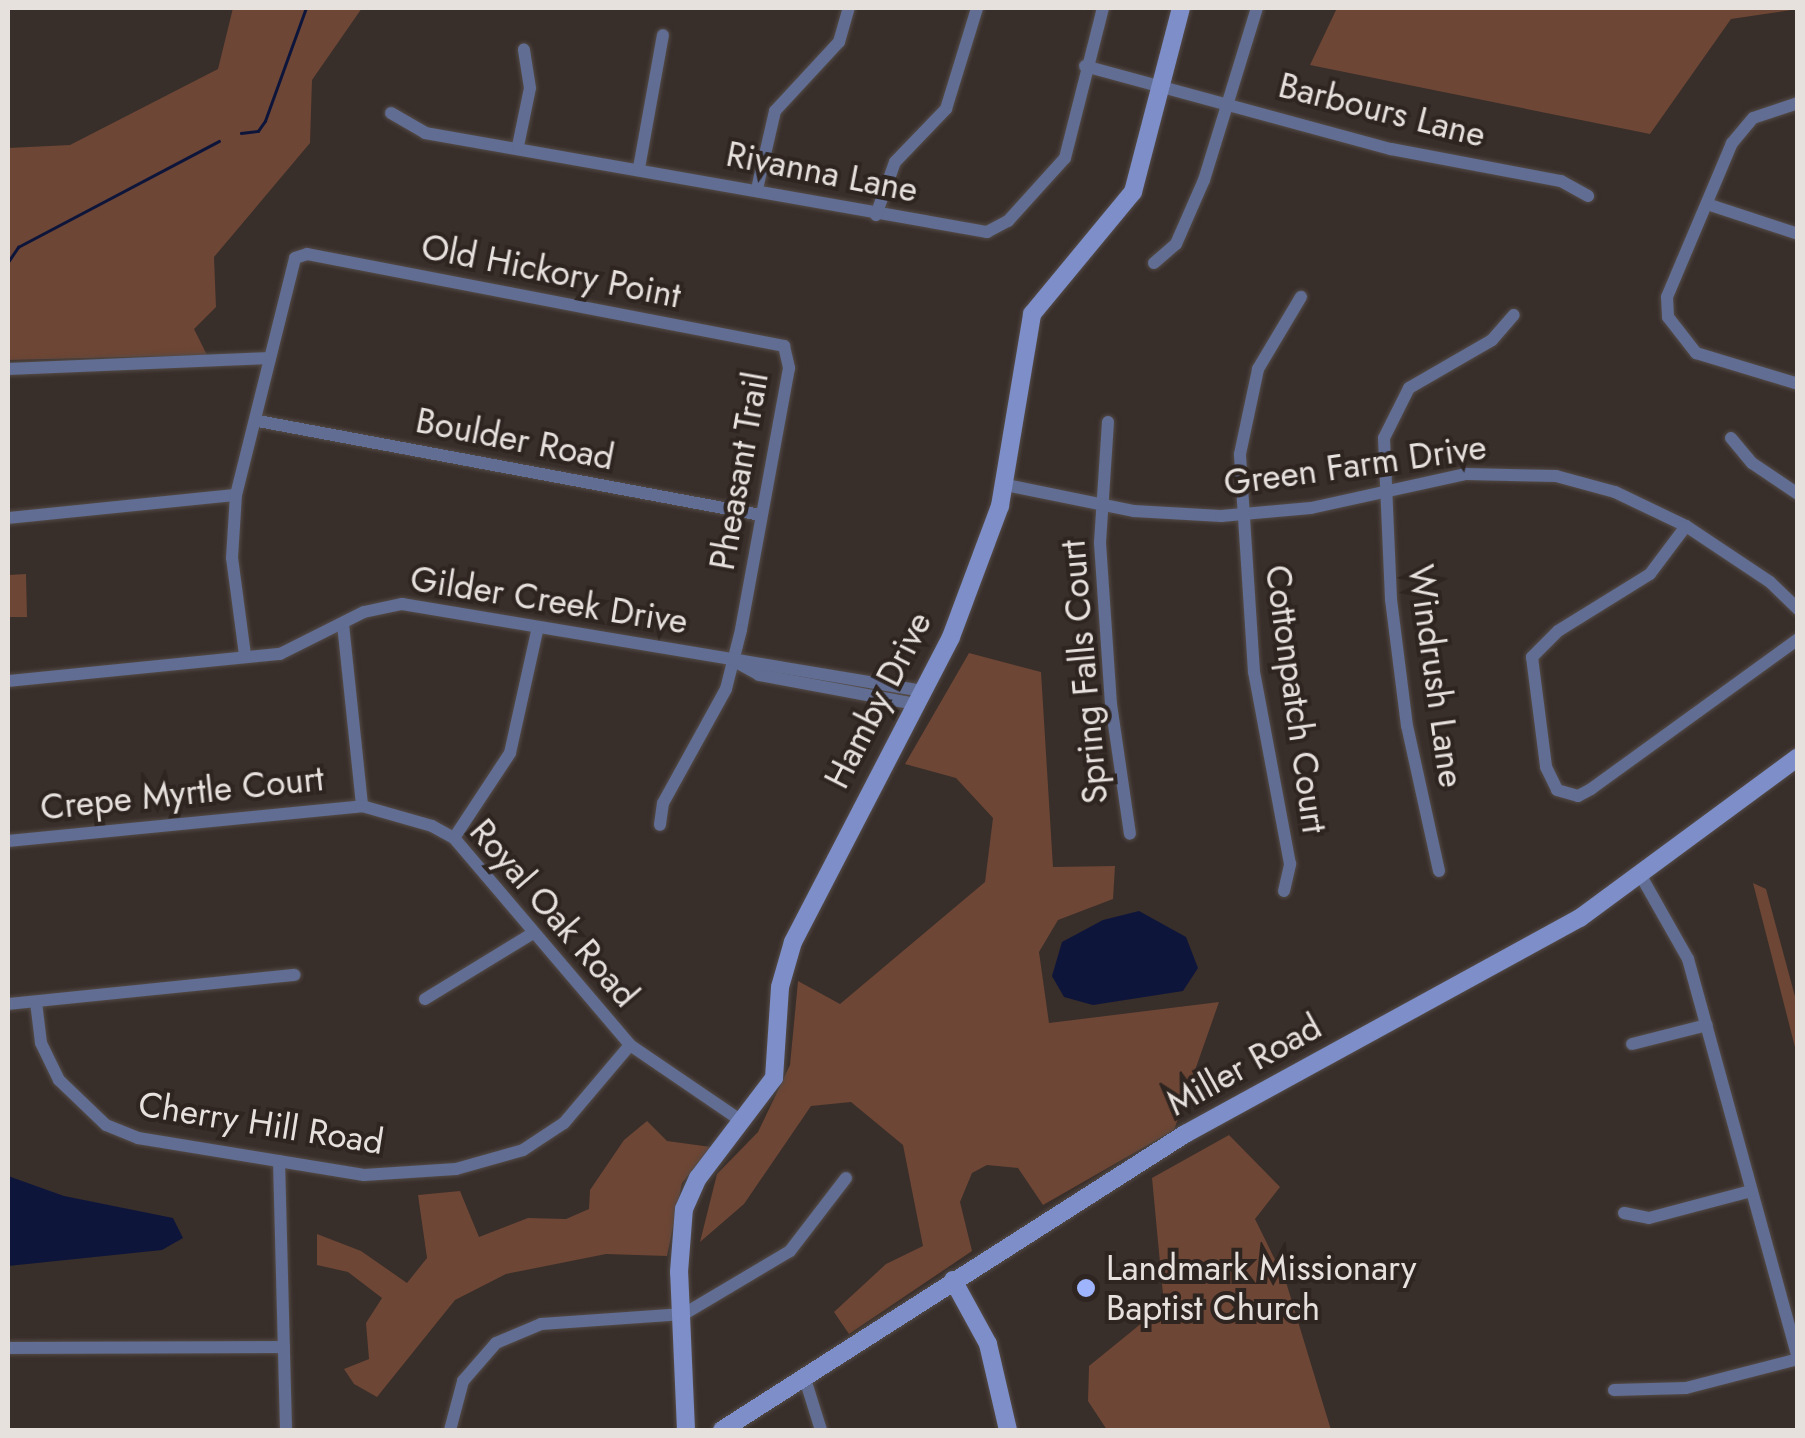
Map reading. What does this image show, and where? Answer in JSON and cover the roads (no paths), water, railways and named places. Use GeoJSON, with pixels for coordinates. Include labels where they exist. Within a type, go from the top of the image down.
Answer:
{"type":"FeatureCollection","features":[{"type":"Feature","properties":{"kind":"street"},"geometry":{"type":"LineString","coordinates":[[757,189],[775,112],[839,42],[850,8]]}},
{"type":"Feature","properties":{"kind":"street"},"geometry":{"type":"LineString","coordinates":[[876,215],[895,162],[946,109],[977,8]]}},
{"type":"Feature","properties":{"kind":"street","name":"Rivanna Lane"},"geometry":{"type":"LineString","coordinates":[[391,112],[425,133],[518,146],[757,189],[876,215],[987,232],[1008,222],[1065,158],[1103,8]]}},
{"type":"Feature","properties":{"kind":"street","name":"Hamby Drive"},"geometry":{"type":"LineString","coordinates":[[686,1430],[684,1209],[740,1120],[758,1105],[776,1070],[780,986],[793,942],[951,637],[1006,485],[1032,314],[1133,192],[1181,8]]}},
{"type":"Feature","properties":{"kind":"street"},"geometry":{"type":"LineString","coordinates":[[1154,263],[1176,244],[1229,102],[1257,8]]}},
{"type":"Feature","properties":{"kind":"street"},"geometry":{"type":"LineString","coordinates":[[639,168],[663,35]]}},
{"type":"Feature","properties":{"kind":"street"},"geometry":{"type":"LineString","coordinates":[[518,146],[530,88],[524,49]]}},
{"type":"Feature","properties":{"kind":"street","name":"Barbours Lane"},"geometry":{"type":"LineString","coordinates":[[1086,66],[1391,148],[1561,181],[1588,196]]}},
{"type":"Feature","properties":{"kind":"street"},"geometry":{"type":"LineString","coordinates":[[1798,103],[1768,110],[1742,129],[1667,297],[1668,317],[1696,354],[1798,384]]}},
{"type":"Feature","properties":{"kind":"street"},"geometry":{"type":"LineString","coordinates":[[1707,204],[1798,234]]}},
{"type":"Feature","properties":{"kind":"street","name":"Old Hickory Point"},"geometry":{"type":"LineString","coordinates":[[270,358],[290,265],[300,255],[788,349]]}},
{"type":"Feature","properties":{"kind":"street","name":"Cottonpatch Court"},"geometry":{"type":"LineString","coordinates":[[1284,891],[1290,864],[1254,672],[1240,515],[1240,454],[1258,370],[1301,296]]}},
{"type":"Feature","properties":{"kind":"street","name":"Windrush Lane"},"geometry":{"type":"LineString","coordinates":[[1440,871],[1407,726],[1383,489],[1384,438],[1409,388],[1492,340],[1514,316]]}},
{"type":"Feature","properties":{"kind":"street","name":"Pheasant Trail"},"geometry":{"type":"LineString","coordinates":[[660,825],[663,803],[726,689],[734,661],[788,349]]}},
{"type":"Feature","properties":{"kind":"street"},"geometry":{"type":"LineString","coordinates":[[8,369],[270,358],[258,421],[236,495],[232,558],[245,655]]}},
{"type":"Feature","properties":{"kind":"street","name":"Boulder Road"},"geometry":{"type":"LineString","coordinates":[[258,421],[761,515]]}},
{"type":"Feature","properties":{"kind":"street","name":"Spring Falls Court"},"geometry":{"type":"LineString","coordinates":[[1108,422],[1101,505],[1111,704],[1130,834]]}},
{"type":"Feature","properties":{"kind":"street"},"geometry":{"type":"LineString","coordinates":[[1731,438],[1798,494]]}},
{"type":"Feature","properties":{"kind":"street","name":"Green Farm Drive"},"geometry":{"type":"LineString","coordinates":[[1006,485],[1164,515],[1240,515],[1311,508],[1383,489],[1466,474],[1556,476],[1615,492],[1686,526],[1770,582],[1798,609]]}},
{"type":"Feature","properties":{"kind":"street"},"geometry":{"type":"LineString","coordinates":[[8,518],[236,495]]}},
{"type":"Feature","properties":{"kind":"street"},"geometry":{"type":"LineString","coordinates":[[1686,526],[1650,574],[1558,631],[1532,657],[1546,768],[1557,790],[1578,796],[1592,789],[1798,639]]}},
{"type":"Feature","properties":{"kind":"street","name":"Gilder Creek Drive"},"geometry":{"type":"LineString","coordinates":[[8,681],[290,651],[343,624],[402,604],[734,661],[920,698]]}},
{"type":"Feature","properties":{"kind":"street"},"geometry":{"type":"LineString","coordinates":[[343,624],[362,806]]}},
{"type":"Feature","properties":{"kind":"street"},"geometry":{"type":"LineString","coordinates":[[454,838],[510,753],[538,628]]}},
{"type":"Feature","properties":{"kind":"street","name":"Miller Road"},"geometry":{"type":"LineString","coordinates":[[722,1430],[1184,1134],[1552,934],[1641,876],[1798,757]]}},
{"type":"Feature","properties":{"kind":"street","name":"Royal Oak Road"},"geometry":{"type":"LineString","coordinates":[[362,806],[454,838],[630,1044],[740,1120]]}},
{"type":"Feature","properties":{"kind":"street","name":"Crepe Myrtle Court"},"geometry":{"type":"LineString","coordinates":[[8,841],[362,806]]}},
{"type":"Feature","properties":{"kind":"street"},"geometry":{"type":"LineString","coordinates":[[1614,1390],[1686,1388],[1798,1359],[1681,942],[1641,876]]}},
{"type":"Feature","properties":{"kind":"street"},"geometry":{"type":"LineString","coordinates":[[425,998],[533,933]]}},
{"type":"Feature","properties":{"kind":"street"},"geometry":{"type":"LineString","coordinates":[[8,1004],[296,975]]}},
{"type":"Feature","properties":{"kind":"street","name":"Cherry Hill Road"},"geometry":{"type":"LineString","coordinates":[[36,1002],[34,1022],[48,1062],[70,1096],[97,1120],[138,1138],[278,1162],[395,1175],[508,1156],[564,1124],[630,1044]]}},
{"type":"Feature","properties":{"kind":"street"},"geometry":{"type":"LineString","coordinates":[[1632,1044],[1707,1025]]}},
{"type":"Feature","properties":{"kind":"street"},"geometry":{"type":"LineString","coordinates":[[278,1162],[286,1430]]}},
{"type":"Feature","properties":{"kind":"street"},"geometry":{"type":"LineString","coordinates":[[450,1430],[456,1398],[471,1368],[512,1334],[548,1323],[684,1314],[790,1250],[846,1178]]}},
{"type":"Feature","properties":{"kind":"street"},"geometry":{"type":"LineString","coordinates":[[1624,1213],[1649,1218],[1752,1191]]}},
{"type":"Feature","properties":{"kind":"street"},"geometry":{"type":"LineString","coordinates":[[953,1280],[988,1344],[1008,1430]]}},
{"type":"Feature","properties":{"kind":"street"},"geometry":{"type":"LineString","coordinates":[[8,1348],[284,1348]]}},
{"type":"Feature","properties":{"kind":"street"},"geometry":{"type":"LineString","coordinates":[[805,1379],[821,1430]]}},
{"type":"Feature","properties":{"kind":"waterway"},"geometry":{"type":"LineString","coordinates":[[241,133],[258,131],[265,121],[306,8]]}},
{"type":"Feature","properties":{"kind":"waterway"},"geometry":{"type":"LineString","coordinates":[[8,262],[18,247],[219,141]]}},
{"type":"Feature","properties":{"kind":"place","name":"Landmark Missionary Baptist Church"},"geometry":{"type":"Point","coordinates":[1086,1288]}}]}
